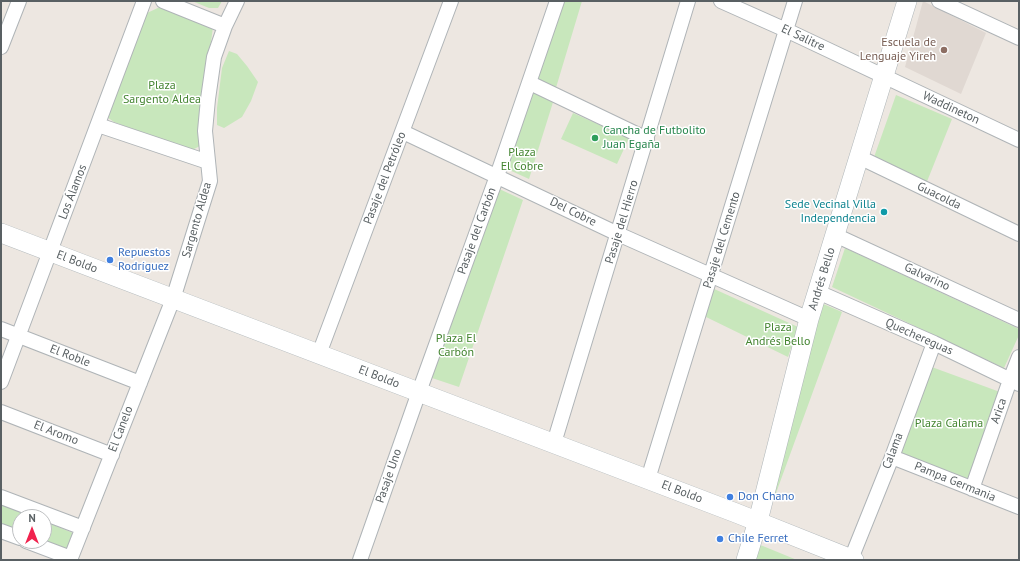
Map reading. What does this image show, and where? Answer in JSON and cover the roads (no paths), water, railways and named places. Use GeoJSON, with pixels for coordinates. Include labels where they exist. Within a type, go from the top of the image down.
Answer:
{"type":"FeatureCollection","features":[{"type":"Feature","properties":{"kind":"street"},"geometry":{"type":"LineString","coordinates":[[1,47],[19,1]]}},
{"type":"Feature","properties":{"kind":"street","name":"Los Álamos"},"geometry":{"type":"LineString","coordinates":[[1,382],[144,1]]}},
{"type":"Feature","properties":{"kind":"street"},"geometry":{"type":"LineString","coordinates":[[163,1],[225,26]]}},
{"type":"Feature","properties":{"kind":"street","name":"Sargento Aldea"},"geometry":{"type":"LineString","coordinates":[[173,298],[210,181],[205,131],[208,98],[214,57],[236,1]]}},
{"type":"Feature","properties":{"kind":"street","name":"Pasaje del Petróleo"},"geometry":{"type":"LineString","coordinates":[[319,354],[452,1]]}},
{"type":"Feature","properties":{"kind":"street","name":"Pasaje del Carbón"},"geometry":{"type":"LineString","coordinates":[[419,392],[530,83],[557,1]]}},
{"type":"Feature","properties":{"kind":"street","name":"Pasaje del Hierro"},"geometry":{"type":"LineString","coordinates":[[554,444],[688,1]]}},
{"type":"Feature","properties":{"kind":"street","name":"El Salitre"},"geometry":{"type":"LineString","coordinates":[[721,1],[884,76]]}},
{"type":"Feature","properties":{"kind":"street","name":"Pasaje del Cemento"},"geometry":{"type":"LineString","coordinates":[[648,479],[795,1]]}},
{"type":"Feature","properties":{"kind":"street","name":"Andrés Bello"},"geometry":{"type":"LineString","coordinates":[[746,560],[758,521],[809,319],[907,1]]}},
{"type":"Feature","properties":{"kind":"street"},"geometry":{"type":"LineString","coordinates":[[939,1],[1019,38]]}},
{"type":"Feature","properties":{"kind":"street","name":"Waddineton"},"geometry":{"type":"LineString","coordinates":[[884,76],[1019,140]]}},
{"type":"Feature","properties":{"kind":"street"},"geometry":{"type":"LineString","coordinates":[[530,83],[647,139]]}},
{"type":"Feature","properties":{"kind":"street"},"geometry":{"type":"LineString","coordinates":[[98,125],[208,162]]}},
{"type":"Feature","properties":{"kind":"street","name":"Del Cobre"},"geometry":{"type":"LineString","coordinates":[[402,132],[618,234],[809,319]]}},
{"type":"Feature","properties":{"kind":"street","name":"Guacolda"},"geometry":{"type":"LineString","coordinates":[[859,157],[1019,234]]}},
{"type":"Feature","properties":{"kind":"street","name":"El Boldo"},"geometry":{"type":"LineString","coordinates":[[1,233],[758,521],[853,559]]}},
{"type":"Feature","properties":{"kind":"street","name":"Galvarino"},"geometry":{"type":"LineString","coordinates":[[835,235],[1019,320]]}},
{"type":"Feature","properties":{"kind":"street","name":"Quechereguas"},"geometry":{"type":"LineString","coordinates":[[818,292],[934,343],[1014,382]]}},
{"type":"Feature","properties":{"kind":"street","name":"El Canelo"},"geometry":{"type":"LineString","coordinates":[[70,559],[173,298]]}},
{"type":"Feature","properties":{"kind":"street","name":"El Roble"},"geometry":{"type":"LineString","coordinates":[[1,329],[140,383]]}},
{"type":"Feature","properties":{"kind":"street","name":"Calama"},"geometry":{"type":"LineString","coordinates":[[853,559],[934,343]]}},
{"type":"Feature","properties":{"kind":"street","name":"Arica"},"geometry":{"type":"LineString","coordinates":[[972,489],[1014,382],[1019,357]]}},
{"type":"Feature","properties":{"kind":"street","name":"Pasaje Uno"},"geometry":{"type":"LineString","coordinates":[[360,560],[419,392]]}},
{"type":"Feature","properties":{"kind":"street","name":"El Aromo"},"geometry":{"type":"LineString","coordinates":[[1,412],[112,455]]}},
{"type":"Feature","properties":{"kind":"street","name":"Pampa Germania"},"geometry":{"type":"LineString","coordinates":[[892,457],[1019,508]]}},
{"type":"Feature","properties":{"kind":"street"},"geometry":{"type":"LineString","coordinates":[[1,497],[83,528]]}},
{"type":"Feature","properties":{"kind":"street"},"geometry":{"type":"LineString","coordinates":[[1,531],[12,535]]}},
{"type":"Feature","properties":{"kind":"street"},"geometry":{"type":"LineString","coordinates":[[46,549],[70,559]]}},
{"type":"Feature","properties":{"kind":"place","name":"Escuela de Lenguaje Yireh"},"geometry":{"type":"Point","coordinates":[944,50]}},
{"type":"Feature","properties":{"kind":"place","name":"Cancha de Futbolito Juan Egaña"},"geometry":{"type":"Point","coordinates":[595,138]}},
{"type":"Feature","properties":{"kind":"place","name":"Sede Vecinal Villa Independencia"},"geometry":{"type":"Point","coordinates":[884,212]}},
{"type":"Feature","properties":{"kind":"place","name":"Repuestos Rodríguez"},"geometry":{"type":"Point","coordinates":[110,260]}},
{"type":"Feature","properties":{"kind":"place","name":"Don Chano"},"geometry":{"type":"Point","coordinates":[730,497]}},
{"type":"Feature","properties":{"kind":"place","name":"Chile Ferret"},"geometry":{"type":"Point","coordinates":[720,539]}},
{"type":"Feature","properties":{"kind":"park label","name":"Plaza Sargento Aldea"},"geometry":{"type":"Point","coordinates":[162,93]}},
{"type":"Feature","properties":{"kind":"park label","name":"Plaza El Cobre"},"geometry":{"type":"Point","coordinates":[522,160]}},
{"type":"Feature","properties":{"kind":"park label","name":"Plaza Andrés Bello"},"geometry":{"type":"Point","coordinates":[778,335]}},
{"type":"Feature","properties":{"kind":"park label","name":"Plaza El Carbón"},"geometry":{"type":"Point","coordinates":[456,346]}},
{"type":"Feature","properties":{"kind":"park label","name":"Plaza Calama"},"geometry":{"type":"Point","coordinates":[949,424]}}]}
